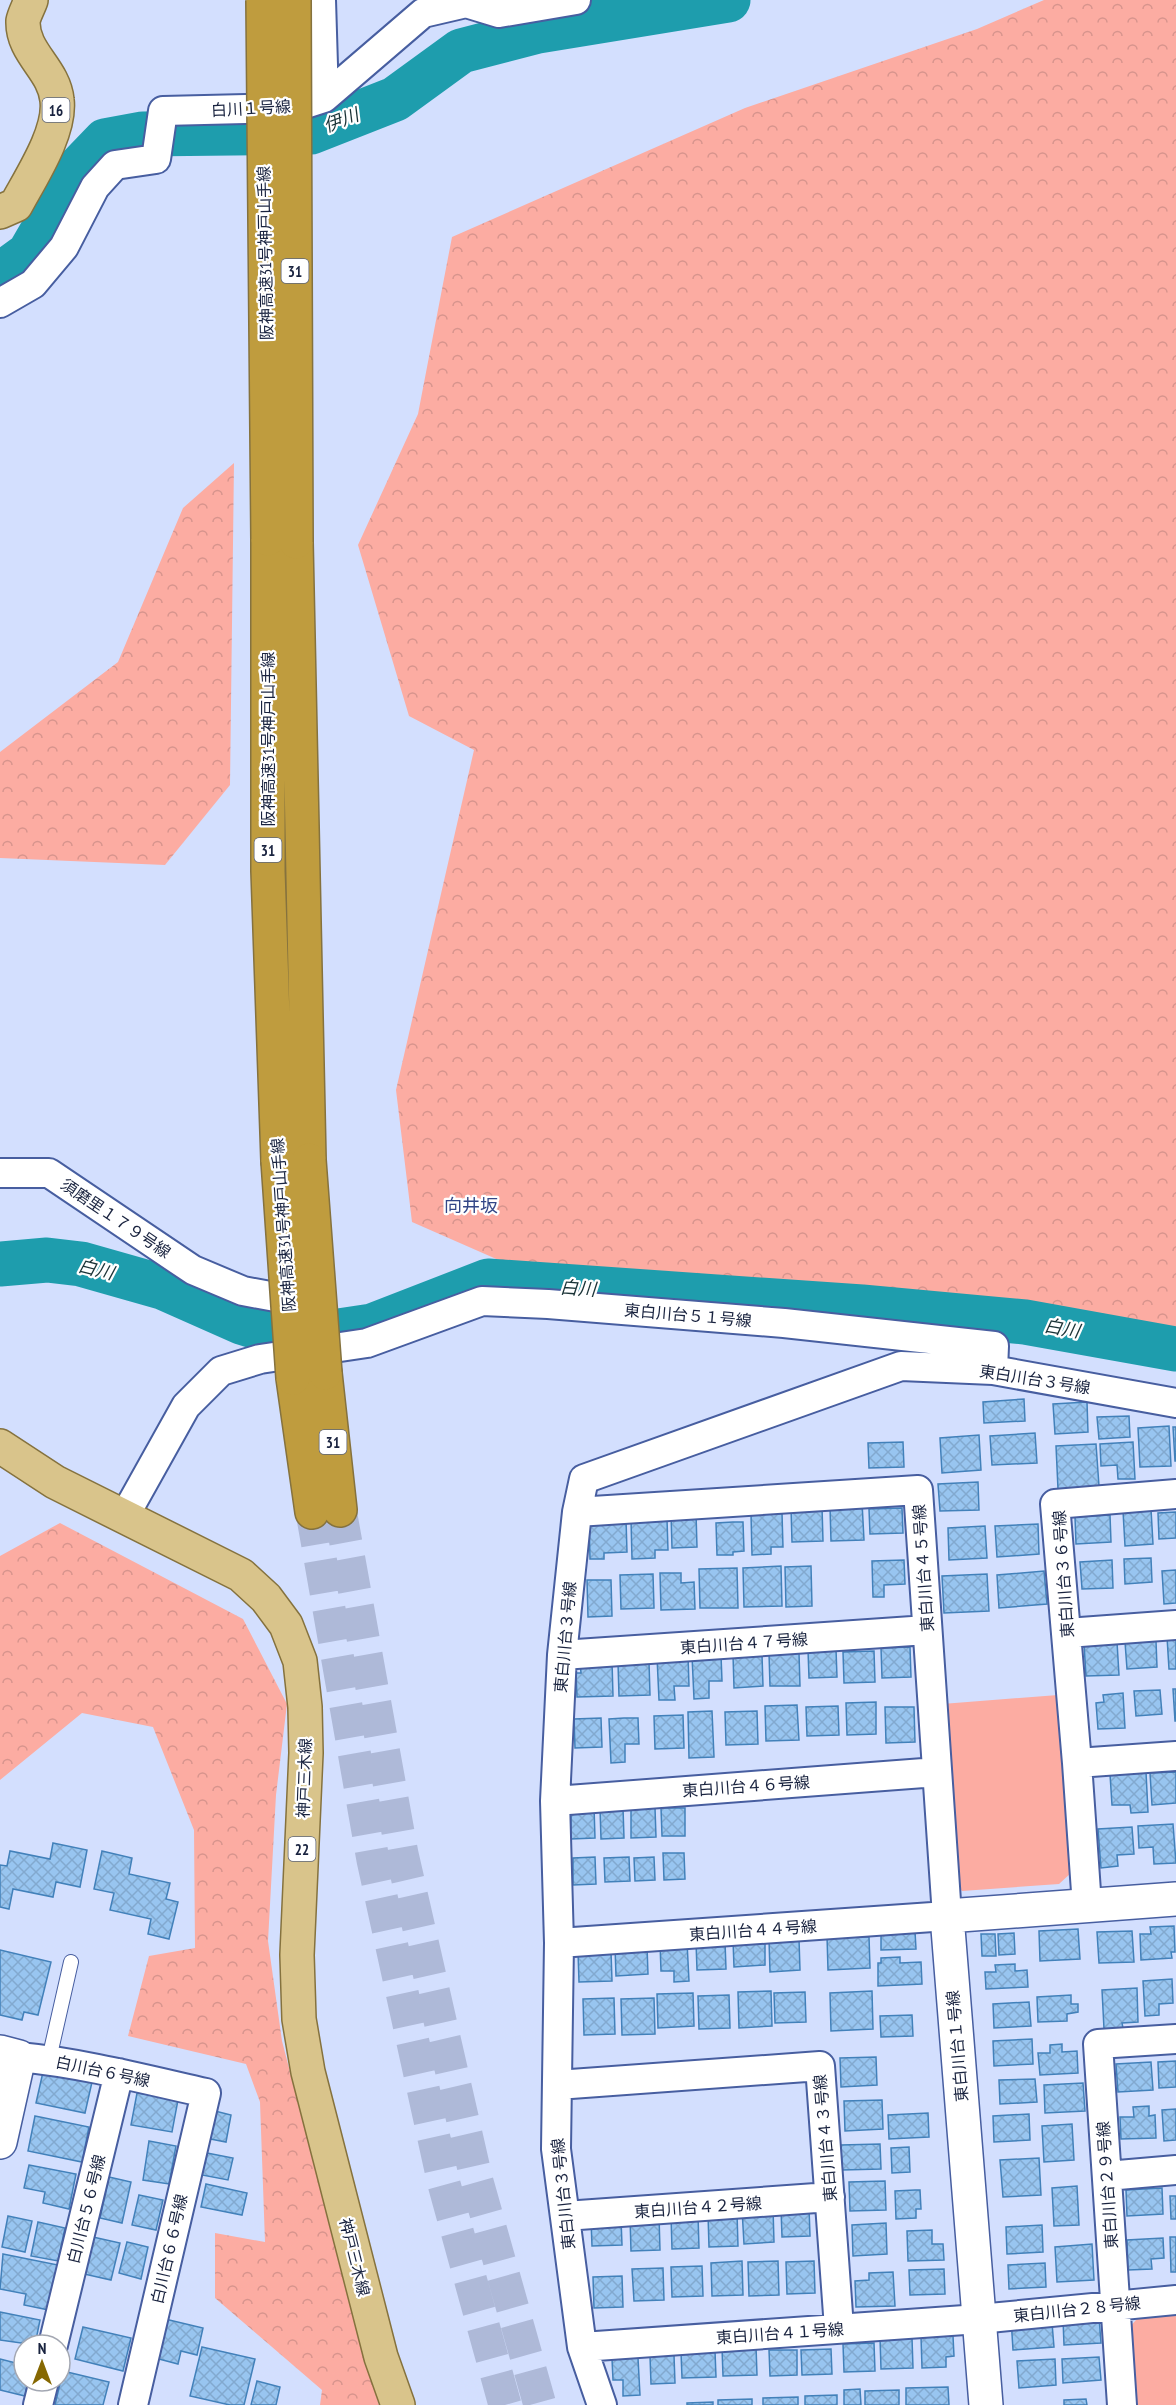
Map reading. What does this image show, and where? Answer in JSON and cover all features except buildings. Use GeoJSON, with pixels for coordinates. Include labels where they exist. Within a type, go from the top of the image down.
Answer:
{"type":"FeatureCollection","features":[{"type":"Feature","properties":{"kind":"highway","name":"阪神高速31号神戸山手線"},"geometry":{"type":"LineString","coordinates":[[263,0],[282,541]]}},
{"type":"Feature","properties":{"kind":"highway","name":"阪神高速31号神戸山手線"},"geometry":{"type":"LineString","coordinates":[[294,0],[282,541],[268,871],[294,1161],[328,1360],[326,1511],[293,1378],[294,1161]]}},
{"type":"Feature","properties":{"kind":"main road","name":"16"},"geometry":{"type":"LineString","coordinates":[[0,212],[16,205],[54,130],[57,100],[51,76],[27,44],[23,20],[31,0]]}},
{"type":"Feature","properties":{"kind":"main road","name":"神戸三木線"},"geometry":{"type":"LineString","coordinates":[[0,1446],[55,1482],[241,1575],[266,1598],[286,1624],[300,1661],[305,1707],[306,1753],[297,1955],[299,2019],[308,2072],[381,2357],[398,2405]]}},
{"type":"Feature","properties":{"kind":"street"},"geometry":{"type":"LineString","coordinates":[[321,0],[324,98]]}},
{"type":"Feature","properties":{"kind":"street","name":"白川１号線"},"geometry":{"type":"LineString","coordinates":[[0,303],[33,284],[64,248],[95,187],[115,165],[156,159],[163,111],[293,108],[324,98],[423,13],[466,3],[499,13],[576,0]]}},
{"type":"Feature","properties":{"kind":"street","name":"須磨里１７９号線"},"geometry":{"type":"LineString","coordinates":[[0,1173],[49,1173],[193,1270],[243,1291],[328,1306],[328,1360]]}},
{"type":"Feature","properties":{"kind":"street","name":"東白川台５１号線"},"geometry":{"type":"LineString","coordinates":[[328,1360],[367,1343],[482,1301],[772,1322],[994,1346],[993,1370]]}},
{"type":"Feature","properties":{"kind":"street"},"geometry":{"type":"LineString","coordinates":[[124,1517],[186,1407],[221,1371],[260,1359],[328,1360]]}},
{"type":"Feature","properties":{"kind":"street","name":"東白川台３号線"},"geometry":{"type":"LineString","coordinates":[[602,2405],[582,2347],[556,2149],[559,1943],[555,1801],[562,1655],[577,1512],[584,1479],[901,1366],[993,1370],[1176,1403]]}},
{"type":"Feature","properties":{"kind":"street","name":"東白川台４５号線"},"geometry":{"type":"LineString","coordinates":[[577,1512],[918,1490],[947,1916]]}},
{"type":"Feature","properties":{"kind":"street","name":"東白川台３６号線"},"geometry":{"type":"LineString","coordinates":[[1087,1906],[1055,1504],[1176,1494]]}},
{"type":"Feature","properties":{"kind":"street"},"geometry":{"type":"LineString","coordinates":[[1066,1633],[1176,1625]]}},
{"type":"Feature","properties":{"kind":"street","name":"東白川台４７号線"},"geometry":{"type":"LineString","coordinates":[[562,1655],[927,1630]]}},
{"type":"Feature","properties":{"kind":"street"},"geometry":{"type":"LineString","coordinates":[[1077,1763],[1176,1756]]}},
{"type":"Feature","properties":{"kind":"street","name":"東白川台４６号線"},"geometry":{"type":"LineString","coordinates":[[555,1801],[937,1772]]}},
{"type":"Feature","properties":{"kind":"street"},"geometry":{"type":"LineString","coordinates":[[947,1916],[1176,1899]]}},
{"type":"Feature","properties":{"kind":"street","name":"東白川台４４号線"},"geometry":{"type":"LineString","coordinates":[[559,1943],[947,1916]]}},
{"type":"Feature","properties":{"kind":"street","name":"東白川台１号線"},"geometry":{"type":"LineString","coordinates":[[947,1916],[986,2405]]}},
{"type":"Feature","properties":{"kind":"street","name":"東白川台２９号線"},"geometry":{"type":"LineString","coordinates":[[1122,2405],[1098,2044],[1176,2039]]}},
{"type":"Feature","properties":{"kind":"street"},"geometry":{"type":"LineString","coordinates":[[0,2142],[23,2056]]}},
{"type":"Feature","properties":{"kind":"street","name":"白川台６号線"},"geometry":{"type":"LineString","coordinates":[[23,2056],[119,2073],[206,2093]]}},
{"type":"Feature","properties":{"kind":"street","name":"東白川台４３号線"},"geometry":{"type":"LineString","coordinates":[[557,2085],[820,2066],[839,2328]]}},
{"type":"Feature","properties":{"kind":"street","name":"白川台５６号線"},"geometry":{"type":"LineString","coordinates":[[56,2333],[119,2073]]}},
{"type":"Feature","properties":{"kind":"street","name":"白川台６６号線"},"geometry":{"type":"LineString","coordinates":[[133,2405],[206,2093]]}},
{"type":"Feature","properties":{"kind":"street"},"geometry":{"type":"LineString","coordinates":[[1107,2176],[1176,2170]]}},
{"type":"Feature","properties":{"kind":"street","name":"東白川台４２号線"},"geometry":{"type":"LineString","coordinates":[[565,2216],[830,2197]]}},
{"type":"Feature","properties":{"kind":"street","name":"東白川台２８号線"},"geometry":{"type":"LineString","coordinates":[[979,2319],[1176,2300]]}},
{"type":"Feature","properties":{"kind":"street","name":"東白川台４１号線"},"geometry":{"type":"LineString","coordinates":[[582,2347],[979,2319]]}},
{"type":"Feature","properties":{"kind":"lane"},"geometry":{"type":"LineString","coordinates":[[23,2056],[71,1962]]}},
{"type":"Feature","properties":{"kind":"green space"},"geometry":{"type":"Polygon","coordinates":[[[1044,0],[1176,0],[1176,1339],[1110,1326],[1038,1304],[528,1273],[412,1222],[396,1090],[474,750],[409,716],[358,545],[418,414],[452,237],[745,108],[977,29],[1044,0]]]}},
{"type":"Feature","properties":{"kind":"green space"},"geometry":{"type":"Polygon","coordinates":[[[234,463],[230,785],[165,865],[0,858],[0,752],[118,662],[183,508],[234,463]]]}},
{"type":"Feature","properties":{"kind":"green space"},"geometry":{"type":"Polygon","coordinates":[[[60,1523],[243,1619],[287,1704],[276,1795],[268,1941],[282,2041],[364,2356],[379,2405],[320,2405],[322,2390],[215,2298],[215,2233],[265,2242],[260,2102],[246,2064],[128,2036],[149,1956],[195,1948],[194,1830],[153,1727],[82,1713],[0,1780],[0,1556],[60,1523]]]}},
{"type":"Feature","properties":{"kind":"green space"},"geometry":{"type":"Polygon","coordinates":[[[1058,1695],[1071,1873],[1059,1884],[962,1891],[953,1880],[942,1704],[1058,1695]]]}},
{"type":"Feature","properties":{"kind":"green space"},"geometry":{"type":"Polygon","coordinates":[[[1176,2309],[1176,2405],[1134,2405],[1128,2329],[1144,2311],[1176,2309]]]}},
{"type":"Feature","properties":{"kind":"waterway","name":"伊川"},"geometry":{"type":"LineString","coordinates":[[0,275],[29,254],[79,168],[105,141],[143,134],[311,132],[395,99],[461,51],[538,31],[728,0]]}},
{"type":"Feature","properties":{"kind":"waterway","name":"白川"},"geometry":{"type":"LineString","coordinates":[[0,1264],[47,1260],[81,1264],[162,1287],[241,1322],[292,1338],[372,1326],[488,1281],[862,1307],[1025,1322],[1176,1349]]}},
{"type":"Feature","properties":{"kind":"tunnel"},"geometry":{"type":"LineString","coordinates":[[340,1510],[402,1854],[476,2178],[540,2405]]}},
{"type":"Feature","properties":{"kind":"tunnel"},"geometry":{"type":"LineString","coordinates":[[312,1512],[373,1860],[444,2184],[505,2405]]}},
{"type":"Feature","properties":{"kind":"district","name":"向井坂"},"geometry":{"type":"Point","coordinates":[471,1205]}}]}
